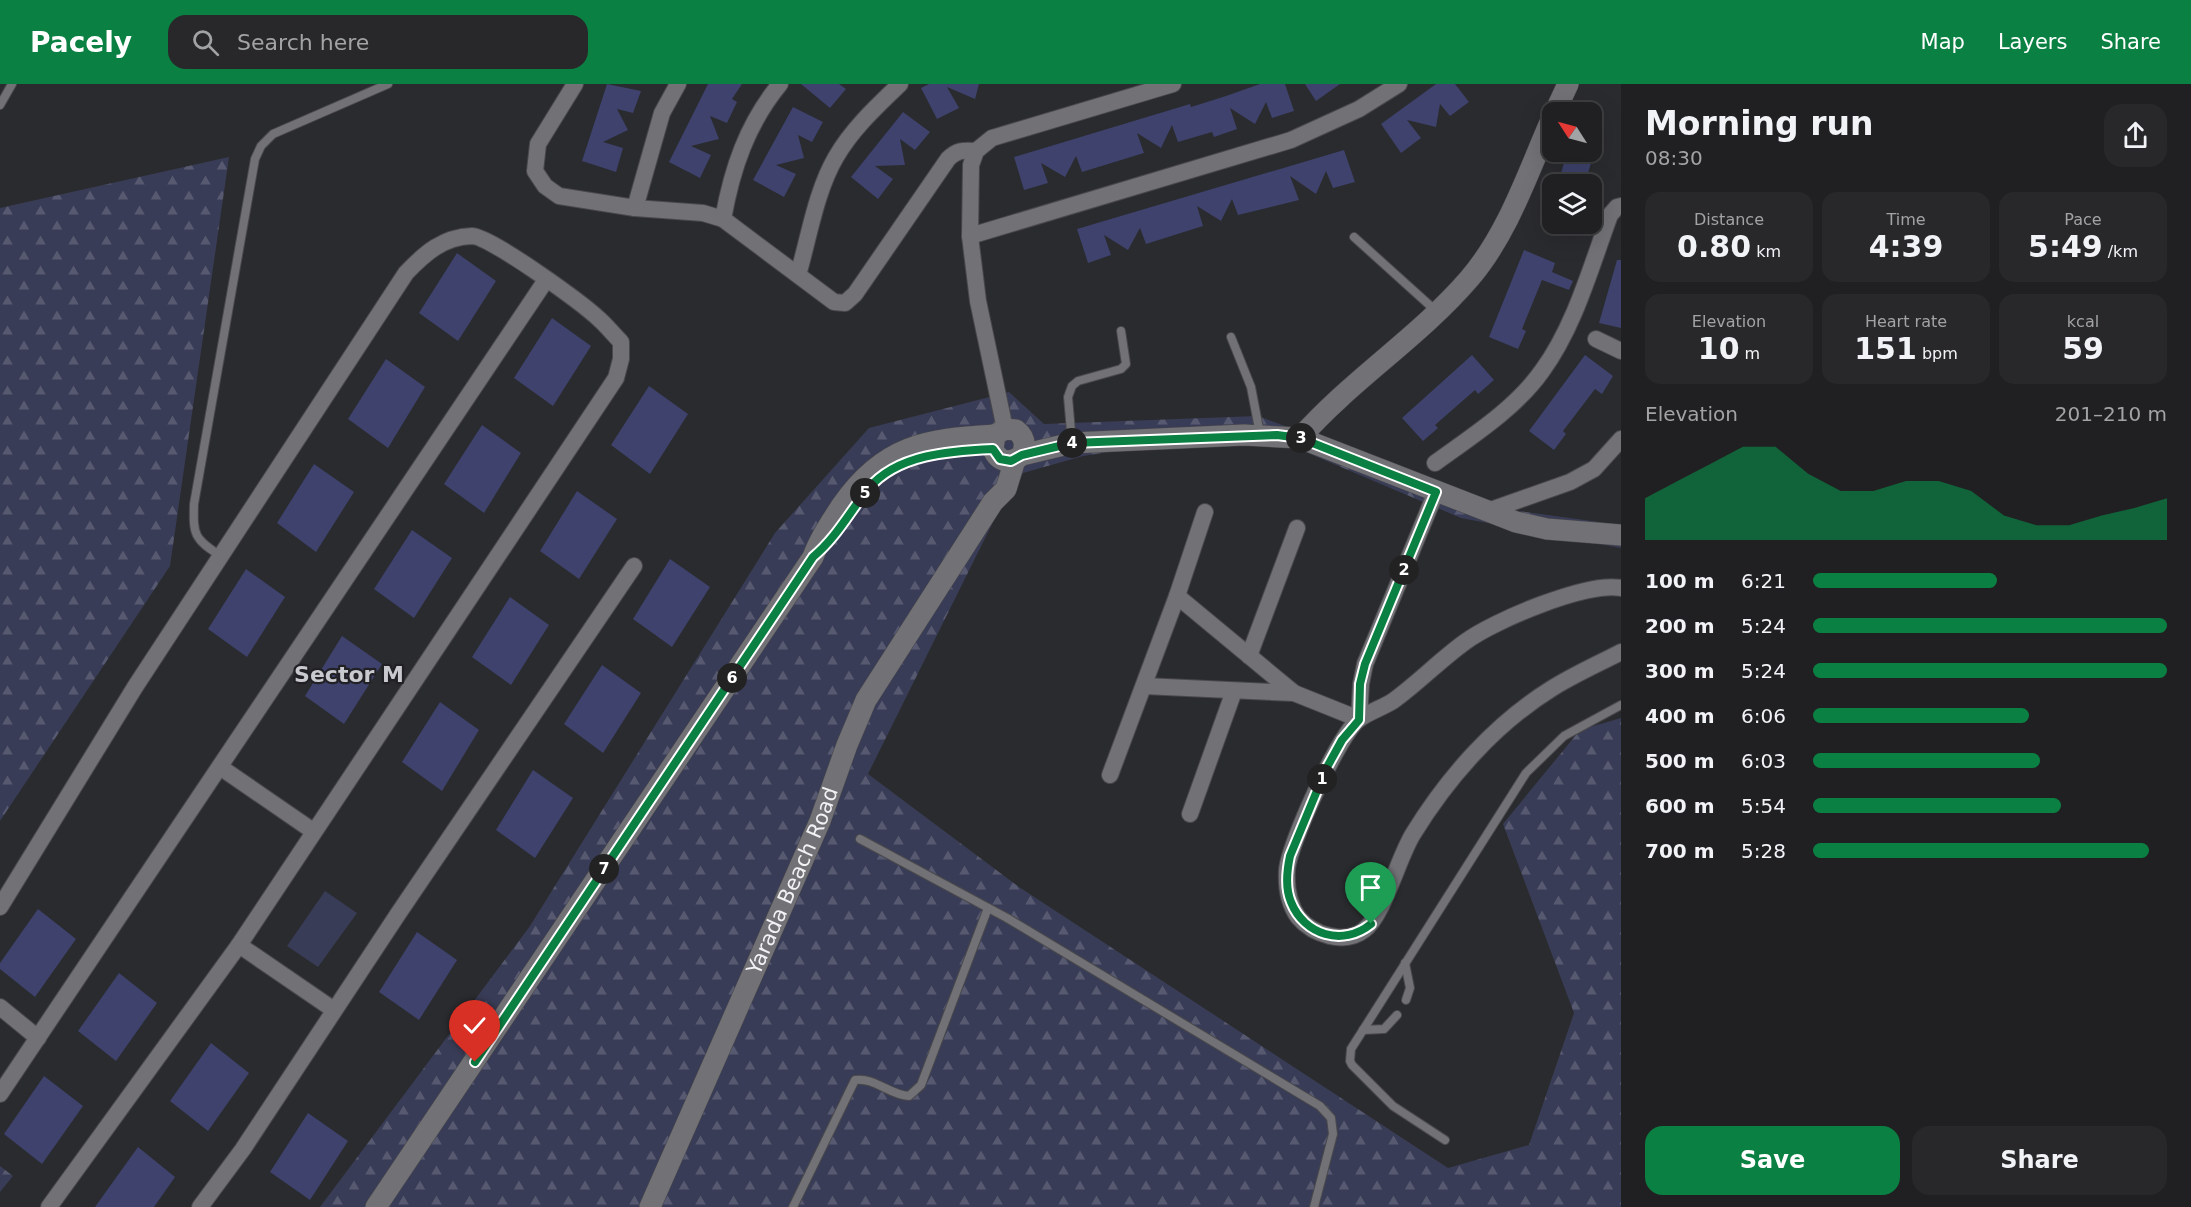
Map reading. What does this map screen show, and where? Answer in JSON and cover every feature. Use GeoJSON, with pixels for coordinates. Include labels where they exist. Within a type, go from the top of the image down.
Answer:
{"type":"FeatureCollection","features":[{"type":"Feature","properties":{"kind":"street"},"geometry":{"type":"LineString","coordinates":[[575,84],[538,144],[535,171],[545,186],[559,196],[635,208],[703,213],[723,219],[834,302],[845,303],[855,294],[948,159],[963,150],[976,151]]}},
{"type":"Feature","properties":{"kind":"street"},"geometry":{"type":"LineString","coordinates":[[635,208],[662,113],[678,84]]}},
{"type":"Feature","properties":{"kind":"street"},"geometry":{"type":"LineString","coordinates":[[723,219],[731,174],[738,155],[766,100],[780,84]]}},
{"type":"Feature","properties":{"kind":"street"},"geometry":{"type":"LineString","coordinates":[[798,275],[822,193],[836,158],[858,127],[900,84]]}},
{"type":"Feature","properties":{"kind":"street"},"geometry":{"type":"LineString","coordinates":[[1008,446],[978,301],[970,236],[969,175],[976,151],[992,138],[1173,84]]}},
{"type":"Feature","properties":{"kind":"street"},"geometry":{"type":"LineString","coordinates":[[970,236],[1291,140],[1351,114],[1399,84]]}},
{"type":"Feature","properties":{"kind":"street"},"geometry":{"type":"LineString","coordinates":[[1560,102],[1568,84]]}},
{"type":"Feature","properties":{"kind":"street"},"geometry":{"type":"LineString","coordinates":[[1300,438],[1328,407],[1437,312],[1469,278],[1490,251],[1542,139]]}},
{"type":"Feature","properties":{"kind":"street"},"geometry":{"type":"LineString","coordinates":[[1434,464],[1477,433],[1541,373],[1562,336],[1610,215],[1621,206]]}},
{"type":"Feature","properties":{"kind":"street"},"geometry":{"type":"LineString","coordinates":[[0,907],[135,687],[406,273],[425,253],[448,240],[474,236],[497,247],[599,318],[621,342],[621,359],[616,378],[239,945],[49,1207]]}},
{"type":"Feature","properties":{"kind":"street"},"geometry":{"type":"LineString","coordinates":[[0,1094],[546,280]]}},
{"type":"Feature","properties":{"kind":"street"},"geometry":{"type":"LineString","coordinates":[[1596,339],[1621,351]]}},
{"type":"Feature","properties":{"kind":"street"},"geometry":{"type":"LineString","coordinates":[[376,1207],[813,557],[831,542],[869,488],[888,472],[936,454],[1008,446],[1260,435],[1300,438],[1485,512],[1547,529],[1621,535]]}},
{"type":"Feature","properties":{"kind":"street"},"geometry":{"type":"LineString","coordinates":[[1485,512],[1570,482],[1594,469],[1621,439]]}},
{"type":"Feature","properties":{"kind":"street","name":"Yarada Beach Road"},"geometry":{"type":"LineString","coordinates":[[650,1207],[820,821],[866,700],[993,502],[1005,489],[1008,446]]}},
{"type":"Feature","properties":{"kind":"street"},"geometry":{"type":"LineString","coordinates":[[1359,720],[1360,684],[1365,664],[1436,492]]}},
{"type":"Feature","properties":{"kind":"street"},"geometry":{"type":"LineString","coordinates":[[1110,775],[1177,596],[1205,512]]}},
{"type":"Feature","properties":{"kind":"street"},"geometry":{"type":"LineString","coordinates":[[1249,656],[1297,528]]}},
{"type":"Feature","properties":{"kind":"street"},"geometry":{"type":"LineString","coordinates":[[200,1207],[243,1149],[333,1010],[634,566]]}},
{"type":"Feature","properties":{"kind":"street"},"geometry":{"type":"LineString","coordinates":[[1621,588],[1606,586],[1574,592],[1494,625],[1466,641],[1394,700],[1359,720],[1342,740],[1326,769],[1290,856],[1287,869],[1290,900],[1298,916],[1310,928],[1332,936],[1347,937],[1361,932],[1371,924],[1412,836],[1442,790],[1490,737],[1552,688],[1621,652]]}},
{"type":"Feature","properties":{"kind":"street"},"geometry":{"type":"LineString","coordinates":[[1177,596],[1294,693],[1359,720]]}},
{"type":"Feature","properties":{"kind":"street"},"geometry":{"type":"LineString","coordinates":[[1144,686],[1294,693]]}},
{"type":"Feature","properties":{"kind":"street"},"geometry":{"type":"LineString","coordinates":[[1190,814],[1234,691]]}},
{"type":"Feature","properties":{"kind":"street"},"geometry":{"type":"LineString","coordinates":[[220,766],[313,831]]}},
{"type":"Feature","properties":{"kind":"street"},"geometry":{"type":"LineString","coordinates":[[239,945],[333,1010]]}},
{"type":"Feature","properties":{"kind":"street"},"geometry":{"type":"LineString","coordinates":[[0,1007],[38,1038]]}},
{"type":"Feature","properties":{"kind":"lane"},"geometry":{"type":"LineString","coordinates":[[0,105],[12,84]]}},
{"type":"Feature","properties":{"kind":"lane"},"geometry":{"type":"LineString","coordinates":[[221,556],[200,542],[194,529],[194,504],[255,159],[261,146],[273,134],[388,84]]}},
{"type":"Feature","properties":{"kind":"lane"},"geometry":{"type":"LineString","coordinates":[[1354,237],[1437,312]]}},
{"type":"Feature","properties":{"kind":"lane"},"geometry":{"type":"LineString","coordinates":[[1070,443],[1068,397],[1072,386],[1078,381],[1121,369],[1126,364],[1121,331]]}},
{"type":"Feature","properties":{"kind":"lane"},"geometry":{"type":"LineString","coordinates":[[1231,337],[1251,387],[1260,435]]}},
{"type":"Feature","properties":{"kind":"lane"},"geometry":{"type":"LineString","coordinates":[[1445,1140],[1393,1106],[1352,1065],[1349,1054],[1536,761],[1577,727],[1621,705]]}},
{"type":"Feature","properties":{"kind":"lane"},"geometry":{"type":"LineString","coordinates":[[860,839],[988,908],[1320,1106],[1331,1118],[1333,1134],[1314,1207]]}},
{"type":"Feature","properties":{"kind":"lane"},"geometry":{"type":"LineString","coordinates":[[793,1207],[855,1080],[871,1081],[898,1096],[909,1096],[921,1085],[988,908]]}},
{"type":"Feature","properties":{"kind":"lane"},"geometry":{"type":"LineString","coordinates":[[1405,963],[1410,988],[1406,1000]]}},
{"type":"Feature","properties":{"kind":"lane"},"geometry":{"type":"LineString","coordinates":[[1363,1030],[1384,1029],[1396,1015]]}},
{"type":"Feature","properties":{"kind":"green space"},"geometry":{"type":"Polygon","coordinates":[[[229,157],[170,566],[0,821],[0,208],[229,157]]]}},
{"type":"Feature","properties":{"kind":"green space"},"geometry":{"type":"Polygon","coordinates":[[[1009,392],[1044,424],[1258,416],[1512,510],[1621,525],[1621,548],[1461,518],[1296,448],[1205,437],[1083,456],[1023,473],[1000,508],[868,774],[1019,887],[1448,1168],[1529,1145],[1574,1013],[1503,824],[1580,730],[1621,718],[1621,1207],[320,1207],[530,926],[775,533],[869,428],[1009,392]]]}},
{"type":"Feature","properties":{"kind":"green space"},"geometry":{"type":"Polygon","coordinates":[[[325,891],[357,913],[318,967],[287,946],[325,891]]]}},
{"type":"Feature","properties":{"kind":"green space"},"geometry":{"type":"Polygon","coordinates":[[[0,1166],[13,1176],[0,1192],[0,1166]]]}},
{"type":"Feature","properties":{"kind":"building"},"geometry":{"type":"Polygon","coordinates":[[[607,84],[641,91],[633,113],[617,109],[628,130],[603,142],[623,148],[616,172],[582,161],[607,84]]]}},
{"type":"Feature","properties":{"kind":"building"},"geometry":{"type":"Polygon","coordinates":[[[708,84],[742,84],[732,99],[737,102],[727,123],[710,116],[719,139],[691,146],[711,155],[700,178],[669,162],[708,84]]]}},
{"type":"Feature","properties":{"kind":"building"},"geometry":{"type":"Polygon","coordinates":[[[801,84],[839,84],[846,89],[830,108],[801,84]]]}},
{"type":"Feature","properties":{"kind":"building"},"geometry":{"type":"Polygon","coordinates":[[[929,84],[979,84],[975,99],[947,87],[959,108],[937,119],[921,88],[929,84]]]}},
{"type":"Feature","properties":{"kind":"building"},"geometry":{"type":"Polygon","coordinates":[[[1260,84],[1285,84],[1294,111],[1272,118],[1266,102],[1255,124],[1230,108],[1237,129],[1214,137],[1212,132],[1178,142],[1172,125],[1161,148],[1137,133],[1144,153],[1082,172],[1076,156],[1065,177],[1041,163],[1048,183],[1024,190],[1014,157],[1190,104],[1191,107],[1260,84]]]}},
{"type":"Feature","properties":{"kind":"building"},"geometry":{"type":"Polygon","coordinates":[[[1305,84],[1340,84],[1316,101],[1305,84]]]}},
{"type":"Feature","properties":{"kind":"building"},"geometry":{"type":"Polygon","coordinates":[[[1436,84],[1455,84],[1469,102],[1450,116],[1440,104],[1436,127],[1407,120],[1421,138],[1401,153],[1381,124],[1436,84]]]}},
{"type":"Feature","properties":{"kind":"building"},"geometry":{"type":"Polygon","coordinates":[[[793,107],[823,122],[812,142],[798,135],[804,158],[776,165],[796,174],[784,197],[753,180],[793,107]]]}},
{"type":"Feature","properties":{"kind":"building"},"geometry":{"type":"Polygon","coordinates":[[[903,112],[930,132],[915,150],[900,139],[905,165],[875,166],[893,179],[878,199],[851,177],[903,112]]]}},
{"type":"Feature","properties":{"kind":"building"},"geometry":{"type":"Polygon","coordinates":[[[1344,150],[1355,182],[1333,188],[1326,171],[1316,194],[1290,176],[1299,200],[1238,215],[1232,199],[1221,221],[1197,206],[1203,226],[1146,244],[1140,228],[1128,250],[1104,235],[1111,255],[1088,263],[1077,229],[1344,150]]]}},
{"type":"Feature","properties":{"kind":"building"},"geometry":{"type":"Polygon","coordinates":[[[1564,162],[1591,162],[1588,174],[1561,174],[1564,162]]]}},
{"type":"Feature","properties":{"kind":"building"},"geometry":{"type":"Polygon","coordinates":[[[1524,250],[1555,263],[1552,272],[1573,281],[1569,290],[1542,280],[1522,329],[1526,331],[1518,349],[1489,337],[1524,250]]]}},
{"type":"Feature","properties":{"kind":"building"},"geometry":{"type":"Polygon","coordinates":[[[457,253],[496,281],[458,341],[419,313],[457,253]]]}},
{"type":"Feature","properties":{"kind":"building"},"geometry":{"type":"Polygon","coordinates":[[[1617,260],[1621,260],[1621,328],[1599,323],[1617,260]]]}},
{"type":"Feature","properties":{"kind":"building"},"geometry":{"type":"Polygon","coordinates":[[[552,318],[591,346],[553,406],[514,378],[552,318]]]}},
{"type":"Feature","properties":{"kind":"building"},"geometry":{"type":"Polygon","coordinates":[[[1472,355],[1494,380],[1478,394],[1475,390],[1435,425],[1438,428],[1423,441],[1402,418],[1472,355]]]}},
{"type":"Feature","properties":{"kind":"building"},"geometry":{"type":"Polygon","coordinates":[[[1585,355],[1613,376],[1602,394],[1595,389],[1563,431],[1566,434],[1554,450],[1529,431],[1585,355]]]}},
{"type":"Feature","properties":{"kind":"building"},"geometry":{"type":"Polygon","coordinates":[[[386,359],[425,387],[388,448],[348,419],[386,359]]]}},
{"type":"Feature","properties":{"kind":"building"},"geometry":{"type":"Polygon","coordinates":[[[649,386],[688,414],[650,474],[611,445],[649,386]]]}},
{"type":"Feature","properties":{"kind":"building"},"geometry":{"type":"Polygon","coordinates":[[[482,425],[521,453],[484,513],[444,484],[482,425]]]}},
{"type":"Feature","properties":{"kind":"building"},"geometry":{"type":"Polygon","coordinates":[[[314,464],[354,492],[316,552],[277,523],[314,464]]]}},
{"type":"Feature","properties":{"kind":"building"},"geometry":{"type":"Polygon","coordinates":[[[577,491],[617,519],[579,579],[540,551],[577,491]]]}},
{"type":"Feature","properties":{"kind":"building"},"geometry":{"type":"Polygon","coordinates":[[[412,530],[452,558],[414,618],[374,589],[412,530]]]}},
{"type":"Feature","properties":{"kind":"building"},"geometry":{"type":"Polygon","coordinates":[[[670,559],[710,587],[672,647],[633,619],[670,559]]]}},
{"type":"Feature","properties":{"kind":"building"},"geometry":{"type":"Polygon","coordinates":[[[246,569],[285,597],[247,657],[208,629],[246,569]]]}},
{"type":"Feature","properties":{"kind":"building"},"geometry":{"type":"Polygon","coordinates":[[[510,597],[549,625],[511,685],[472,657],[510,597]]]}},
{"type":"Feature","properties":{"kind":"building"},"geometry":{"type":"Polygon","coordinates":[[[342,636],[382,664],[344,724],[305,696],[342,636]]]}},
{"type":"Feature","properties":{"kind":"building"},"geometry":{"type":"Polygon","coordinates":[[[602,665],[641,693],[603,753],[564,724],[602,665]]]}},
{"type":"Feature","properties":{"kind":"building"},"geometry":{"type":"Polygon","coordinates":[[[440,702],[479,730],[442,791],[402,762],[440,702]]]}},
{"type":"Feature","properties":{"kind":"building"},"geometry":{"type":"Polygon","coordinates":[[[533,770],[573,798],[535,858],[496,830],[533,770]]]}},
{"type":"Feature","properties":{"kind":"building"},"geometry":{"type":"Polygon","coordinates":[[[38,909],[76,939],[35,997],[0,969],[0,963],[38,909]]]}},
{"type":"Feature","properties":{"kind":"building"},"geometry":{"type":"Polygon","coordinates":[[[417,932],[457,960],[419,1020],[379,992],[417,932]]]}},
{"type":"Feature","properties":{"kind":"building"},"geometry":{"type":"Polygon","coordinates":[[[119,973],[157,1003],[116,1061],[78,1031],[119,973]]]}},
{"type":"Feature","properties":{"kind":"building"},"geometry":{"type":"Polygon","coordinates":[[[211,1043],[249,1073],[208,1131],[170,1101],[211,1043]]]}},
{"type":"Feature","properties":{"kind":"building"},"geometry":{"type":"Polygon","coordinates":[[[44,1076],[83,1106],[42,1164],[4,1134],[44,1076]]]}},
{"type":"Feature","properties":{"kind":"building"},"geometry":{"type":"Polygon","coordinates":[[[308,1113],[348,1141],[310,1200],[270,1172],[308,1113]]]}},
{"type":"Feature","properties":{"kind":"building"},"geometry":{"type":"Polygon","coordinates":[[[138,1147],[175,1177],[154,1207],[95,1207],[138,1147]]]}},
{"type":"Feature","properties":{"kind":"district","name":"Sector M"},"geometry":{"type":"Point","coordinates":[349,674]}},
{"type":"Feature","properties":{"kind":"route"},"geometry":{"type":"LineString","coordinates":[[475,1062],[813,557],[831,542],[869,488],[878,480],[906,463],[936,454],[993,449],[1000,459],[1011,461],[1022,455],[1072,443],[1277,435],[1300,438],[1436,492],[1365,664],[1360,684],[1359,720],[1342,740],[1326,769],[1290,856],[1287,869],[1290,900],[1298,916],[1310,928],[1321,934],[1347,937],[1361,932],[1371,924]]}}]}
